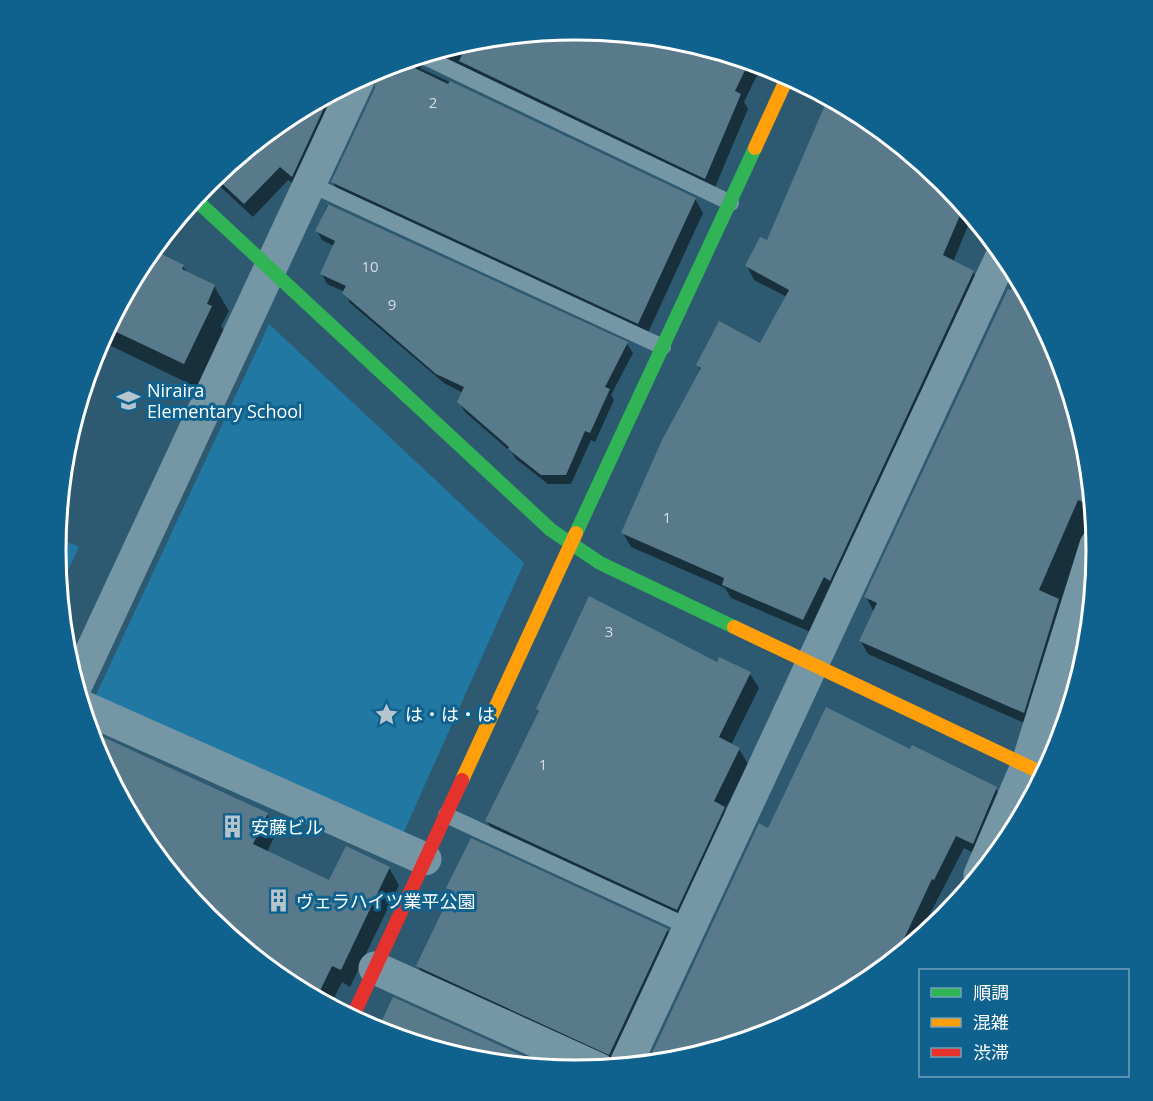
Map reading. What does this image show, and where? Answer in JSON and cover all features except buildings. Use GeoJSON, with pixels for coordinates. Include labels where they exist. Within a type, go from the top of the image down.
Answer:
{"type":"FeatureCollection","features":[{"type":"Feature","properties":{"kind":"street"},"geometry":{"type":"LineString","coordinates":[[356,1010],[784,85]]}},
{"type":"Feature","properties":{"kind":"street"},"geometry":{"type":"LineString","coordinates":[[82,673],[352,92]]}},
{"type":"Feature","properties":{"kind":"street"},"geometry":{"type":"LineString","coordinates":[[202,205],[551,530],[571,545],[630,578],[1036,770]]}},
{"type":"Feature","properties":{"kind":"street"},"geometry":{"type":"LineString","coordinates":[[629,1057],[810,664],[998,264]]}},
{"type":"Feature","properties":{"kind":"street"},"geometry":{"type":"LineString","coordinates":[[1008,822],[1036,770],[1085,587]]}},
{"type":"Feature","properties":{"kind":"street"},"geometry":{"type":"LineString","coordinates":[[93,712],[425,859]]}},
{"type":"Feature","properties":{"kind":"street"},"geometry":{"type":"LineString","coordinates":[[375,968],[578,1060]]}},
{"type":"Feature","properties":{"kind":"lane"},"geometry":{"type":"LineString","coordinates":[[434,61],[730,203]]}},
{"type":"Feature","properties":{"kind":"lane"},"geometry":{"type":"LineString","coordinates":[[310,184],[663,347]]}},
{"type":"Feature","properties":{"kind":"lane"},"geometry":{"type":"LineString","coordinates":[[446,815],[689,927]]}},
{"type":"Feature","properties":{"kind":"shaded area"},"geometry":{"type":"Polygon","coordinates":[[[269,324],[524,563],[402,836],[94,699],[269,324]]]}},
{"type":"Feature","properties":{"kind":"shaded area"},"geometry":{"type":"Polygon","coordinates":[[[67,541],[79,547],[67,572],[67,541]]]}},
{"type":"Feature","properties":{"kind":"traffic: fast"},"geometry":{"type":"LineString","coordinates":[[576,533],[755,148]]}},
{"type":"Feature","properties":{"kind":"traffic: fast"},"geometry":{"type":"LineString","coordinates":[[202,205],[551,530],[600,563],[734,627]]}},
{"type":"Feature","properties":{"kind":"traffic: slow"},"geometry":{"type":"LineString","coordinates":[[755,148],[784,85]]}},
{"type":"Feature","properties":{"kind":"traffic: slow"},"geometry":{"type":"LineString","coordinates":[[462,780],[576,533]]}},
{"type":"Feature","properties":{"kind":"traffic: slow"},"geometry":{"type":"LineString","coordinates":[[734,627],[1037,770]]}},
{"type":"Feature","properties":{"kind":"traffic: jam"},"geometry":{"type":"LineString","coordinates":[[356,1010],[462,780]]}},
{"type":"Feature","properties":{"kind":"place","name":"Niraira Elementary School"},"geometry":{"type":"Point","coordinates":[129,400]}},
{"type":"Feature","properties":{"kind":"place","name":"は・は・は"},"geometry":{"type":"Point","coordinates":[387,714]}},
{"type":"Feature","properties":{"kind":"place","name":"安藤ビル"},"geometry":{"type":"Point","coordinates":[233,827]}},
{"type":"Feature","properties":{"kind":"place","name":"ヴェラハイツ業平公園"},"geometry":{"type":"Point","coordinates":[278,901]}}]}
